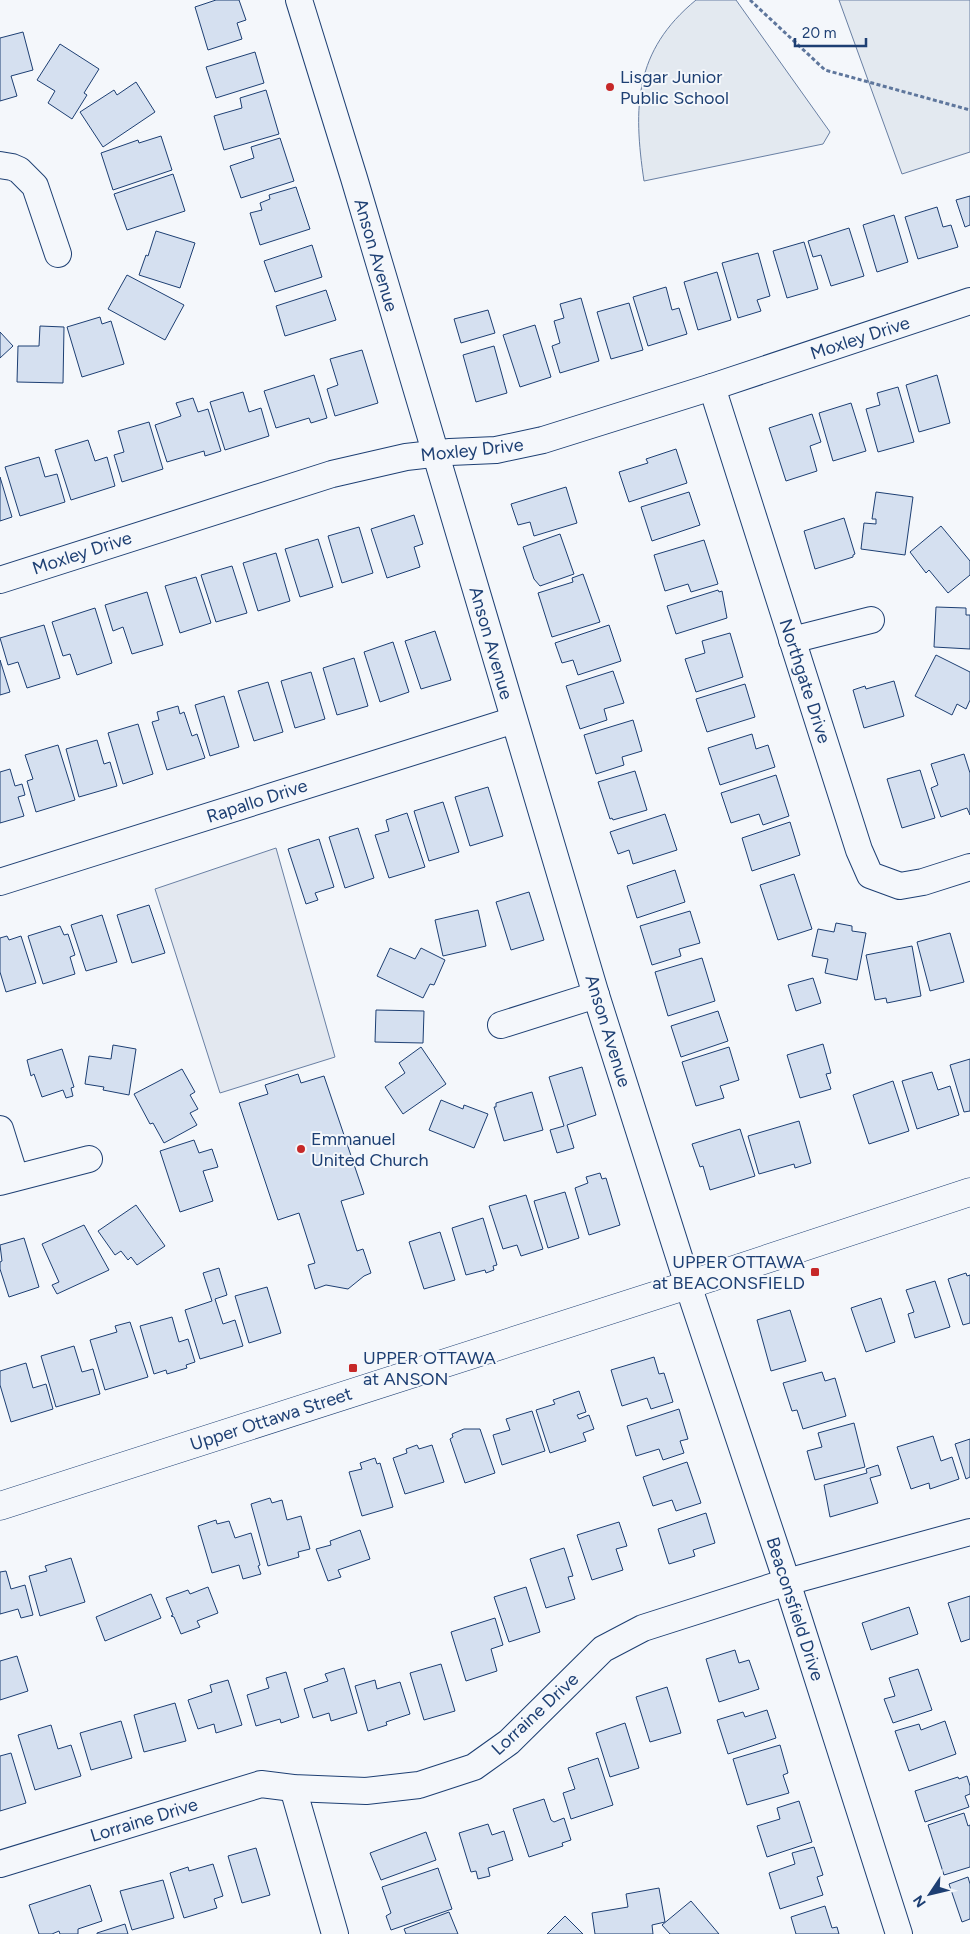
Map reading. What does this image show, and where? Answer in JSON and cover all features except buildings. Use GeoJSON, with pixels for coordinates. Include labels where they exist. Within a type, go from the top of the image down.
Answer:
{"type":"FeatureCollection","features":[{"type":"Feature","properties":{"kind":"main road","name":"Upper Ottawa Street"},"geometry":{"type":"LineString","coordinates":[[0,1506],[688,1285],[970,1192]]}},
{"type":"Feature","properties":{"kind":"street","name":"Anson Avenue"},"geometry":{"type":"LineString","coordinates":[[299,0],[354,178],[434,454],[596,995],[688,1285]]}},
{"type":"Feature","properties":{"kind":"street"},"geometry":{"type":"LineString","coordinates":[[0,165],[19,170],[35,186],[58,254]]}},
{"type":"Feature","properties":{"kind":"street","name":"Moxley Drive"},"geometry":{"type":"LineString","coordinates":[[0,580],[315,478],[406,457],[482,451],[530,444],[712,387],[970,301]]}},
{"type":"Feature","properties":{"kind":"street","name":"Northgate Drive"},"geometry":{"type":"LineString","coordinates":[[712,387],[859,850],[870,875],[900,886],[922,882],[970,867]]}},
{"type":"Feature","properties":{"kind":"street"},"geometry":{"type":"LineString","coordinates":[[792,640],[871,620]]}},
{"type":"Feature","properties":{"kind":"street","name":"Rapallo Drive"},"geometry":{"type":"LineString","coordinates":[[0,882],[514,720]]}},
{"type":"Feature","properties":{"kind":"street"},"geometry":{"type":"LineString","coordinates":[[501,1025],[596,995]]}},
{"type":"Feature","properties":{"kind":"street"},"geometry":{"type":"LineString","coordinates":[[0,1129],[8,1179],[89,1159]]}},
{"type":"Feature","properties":{"kind":"street","name":"Beaconsfield Drive"},"geometry":{"type":"LineString","coordinates":[[688,1285],[787,1582],[899,1934]]}},
{"type":"Feature","properties":{"kind":"street","name":"Lorraine Drive"},"geometry":{"type":"LineString","coordinates":[[0,1864],[261,1784],[293,1788],[366,1791],[418,1785],[474,1767],[509,1742],[603,1649],[643,1628],[787,1582],[970,1532]]}},
{"type":"Feature","properties":{"kind":"street"},"geometry":{"type":"LineString","coordinates":[[293,1788],[335,1934]]}},
{"type":"Feature","properties":{"kind":"path"},"geometry":{"type":"LineString","coordinates":[[750,0],[824,70],[970,110]]}},
{"type":"Feature","properties":{"kind":"shaded area"},"geometry":{"type":"Polygon","coordinates":[[[696,0],[736,0],[830,132],[823,144],[644,181],[639,129],[639,105],[649,60],[660,39],[676,19],[696,0]]]}},
{"type":"Feature","properties":{"kind":"shaded area"},"geometry":{"type":"Polygon","coordinates":[[[839,0],[970,0],[970,152],[902,174],[839,0]]]}},
{"type":"Feature","properties":{"kind":"shaded area"},"geometry":{"type":"Polygon","coordinates":[[[276,848],[335,1057],[220,1093],[155,889],[276,848]]]}},
{"type":"Feature","properties":{"kind":"place","name":"Lisgar Junior Public School"},"geometry":{"type":"Point","coordinates":[610,87]}},
{"type":"Feature","properties":{"kind":"place","name":"Emmanuel United Church"},"geometry":{"type":"Point","coordinates":[301,1149]}},
{"type":"Feature","properties":{"kind":"place","name":"UPPER OTTAWA at BEACONSFIELD"},"geometry":{"type":"Point","coordinates":[815,1272]}},
{"type":"Feature","properties":{"kind":"place","name":"UPPER OTTAWA at ANSON"},"geometry":{"type":"Point","coordinates":[353,1368]}}]}
